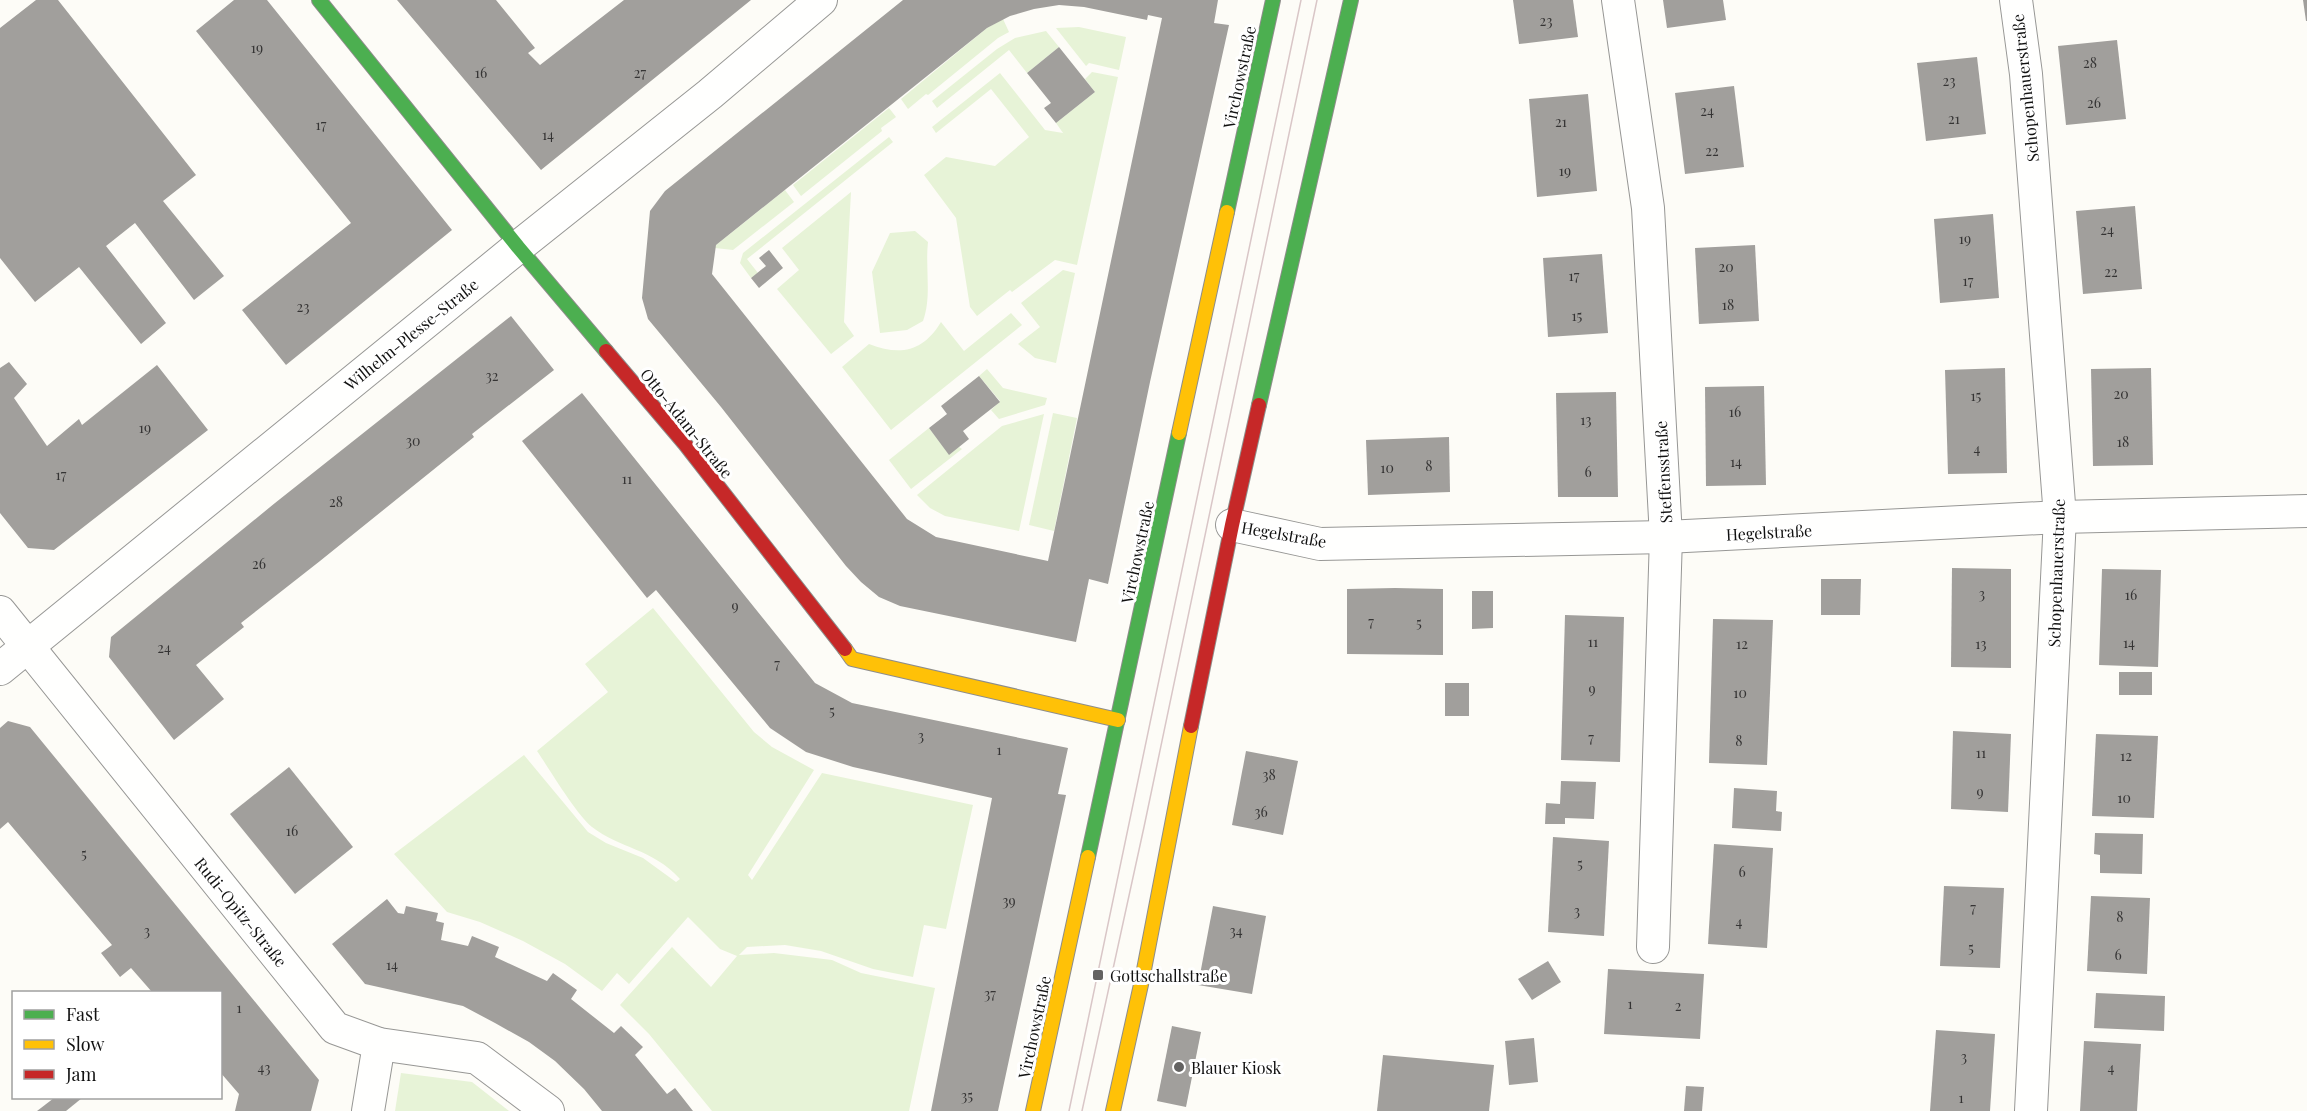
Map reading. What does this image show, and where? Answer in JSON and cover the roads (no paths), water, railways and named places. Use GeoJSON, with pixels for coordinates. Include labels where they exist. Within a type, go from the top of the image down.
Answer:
{"type":"FeatureCollection","features":[{"type":"Feature","properties":{"kind":"main road","name":"Otto-Adam-Straße"},"geometry":{"type":"LineString","coordinates":[[319,0],[518,247],[685,444],[852,659],[1118,720]]}},
{"type":"Feature","properties":{"kind":"main road","name":"Virchowstraße"},"geometry":{"type":"LineString","coordinates":[[1033,1111],[1273,0]]}},
{"type":"Feature","properties":{"kind":"main road"},"geometry":{"type":"LineString","coordinates":[[1113,1111],[1142,980],[1169,833],[1232,525],[1351,0]]}},
{"type":"Feature","properties":{"kind":"street","name":"Wilhelm-Plesse-Straße"},"geometry":{"type":"LineString","coordinates":[[0,669],[518,247],[710,94],[821,0]]}},
{"type":"Feature","properties":{"kind":"street","name":"Steffensstraße"},"geometry":{"type":"LineString","coordinates":[[1618,0],[1648,208],[1666,537],[1653,947]]}},
{"type":"Feature","properties":{"kind":"street","name":"Schopenhauerstraße"},"geometry":{"type":"LineString","coordinates":[[2016,0],[2026,74],[2060,517],[2031,1111]]}},
{"type":"Feature","properties":{"kind":"street","name":"Hegelstraße"},"geometry":{"type":"LineString","coordinates":[[1232,525],[1320,544],[1666,537],[2060,517],[2307,511]]}},
{"type":"Feature","properties":{"kind":"street","name":"Rudi-Opitz-Straße"},"geometry":{"type":"LineString","coordinates":[[0,612],[335,1028],[380,1044],[477,1058],[548,1111]]}},
{"type":"Feature","properties":{"kind":"street"},"geometry":{"type":"LineString","coordinates":[[368,1111],[380,1044]]}},
{"type":"Feature","properties":{"kind":"tram line"},"geometry":{"type":"LineString","coordinates":[[1069,1111],[1301,0]]}},
{"type":"Feature","properties":{"kind":"tram line"},"geometry":{"type":"LineString","coordinates":[[1082,1111],[1144,827],[1317,0]]}},
{"type":"Feature","properties":{"kind":"place","name":"Gottschallstraße"},"geometry":{"type":"Point","coordinates":[1098,975]}},
{"type":"Feature","properties":{"kind":"place","name":"Blauer Kiosk"},"geometry":{"type":"Point","coordinates":[1179,1067]}}]}
